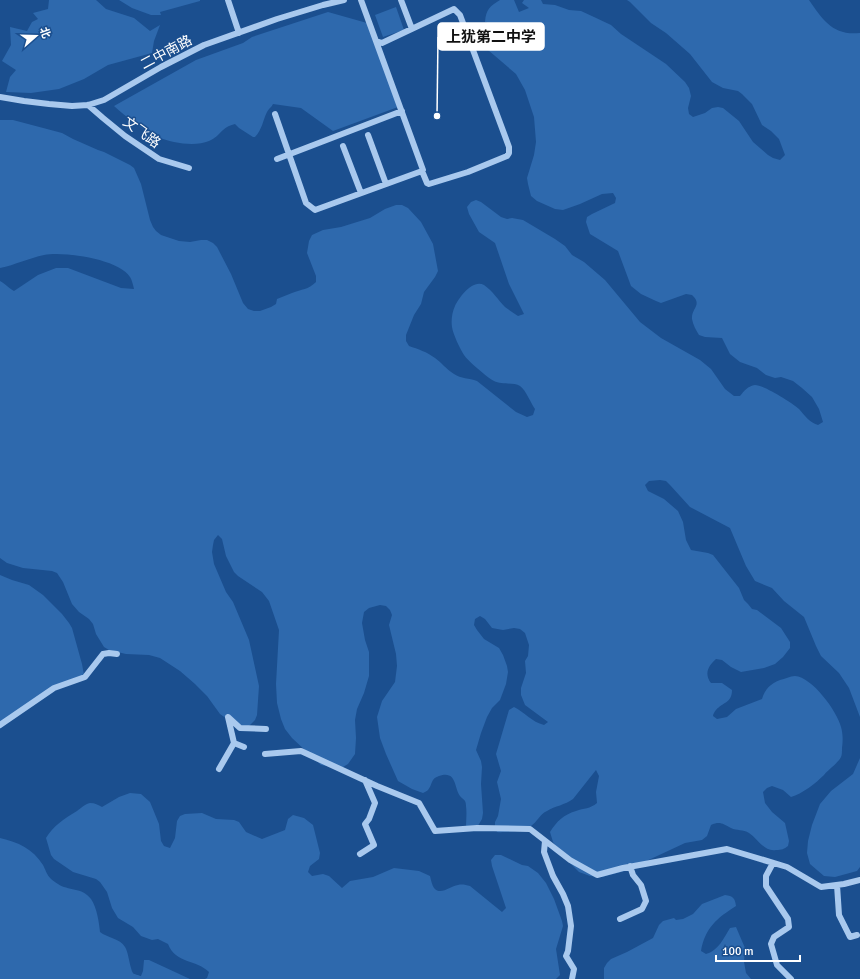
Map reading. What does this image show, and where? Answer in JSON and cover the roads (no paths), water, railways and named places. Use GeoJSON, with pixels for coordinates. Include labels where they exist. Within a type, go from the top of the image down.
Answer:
{"type":"FeatureCollection","features":[{"type":"Feature","properties":{"kind":"street"},"geometry":{"type":"LineString","coordinates":[[228,0],[239,33]]}},
{"type":"Feature","properties":{"kind":"street","name":"二中南路"},"geometry":{"type":"LineString","coordinates":[[0,97],[49,104],[72,106],[88,105],[104,100],[204,45],[277,19],[340,0]]}},
{"type":"Feature","properties":{"kind":"street"},"geometry":{"type":"LineString","coordinates":[[361,0],[427,183],[430,184],[468,172],[507,156],[510,152],[509,147],[458,12],[454,9],[382,43],[376,41]]}},
{"type":"Feature","properties":{"kind":"street"},"geometry":{"type":"LineString","coordinates":[[401,0],[412,29]]}},
{"type":"Feature","properties":{"kind":"street","name":"文飞路"},"geometry":{"type":"LineString","coordinates":[[88,105],[125,136],[158,159],[189,168]]}},
{"type":"Feature","properties":{"kind":"street"},"geometry":{"type":"LineString","coordinates":[[277,158],[402,111]]}},
{"type":"Feature","properties":{"kind":"street"},"geometry":{"type":"LineString","coordinates":[[275,114],[306,203],[315,210],[422,171]]}},
{"type":"Feature","properties":{"kind":"street"},"geometry":{"type":"LineString","coordinates":[[368,135],[386,184]]}},
{"type":"Feature","properties":{"kind":"street"},"geometry":{"type":"LineString","coordinates":[[344,146],[361,193]]}},
{"type":"Feature","properties":{"kind":"street"},"geometry":{"type":"LineString","coordinates":[[0,725],[54,688],[85,676],[103,654],[116,654]]}},
{"type":"Feature","properties":{"kind":"street"},"geometry":{"type":"LineString","coordinates":[[220,769],[234,743],[228,717],[240,728],[266,729]]}},
{"type":"Feature","properties":{"kind":"street"},"geometry":{"type":"LineString","coordinates":[[234,743],[244,747]]}},
{"type":"Feature","properties":{"kind":"street"},"geometry":{"type":"LineString","coordinates":[[265,754],[301,751],[419,803],[434,831],[477,828],[530,829],[570,860],[597,875],[630,866],[727,849],[787,867],[821,887],[860,880]]}},
{"type":"Feature","properties":{"kind":"street"},"geometry":{"type":"LineString","coordinates":[[360,854],[374,845],[365,824],[369,819],[375,803],[365,780]]}},
{"type":"Feature","properties":{"kind":"street"},"geometry":{"type":"LineString","coordinates":[[545,841],[544,852],[553,876],[568,906],[571,926],[566,956],[574,969],[572,979]]}},
{"type":"Feature","properties":{"kind":"street"},"geometry":{"type":"LineString","coordinates":[[773,863],[766,876],[766,886],[788,919],[789,927],[774,937],[771,944],[777,965],[791,979]]}},
{"type":"Feature","properties":{"kind":"street"},"geometry":{"type":"LineString","coordinates":[[620,919],[642,909],[646,901],[641,885],[633,874],[630,866]]}},
{"type":"Feature","properties":{"kind":"street"},"geometry":{"type":"LineString","coordinates":[[837,885],[840,915],[850,937],[857,935]]}},
{"type":"Feature","properties":{"kind":"place","name":"上犹第二中学"},"geometry":{"type":"Point","coordinates":[437,116]}}]}
